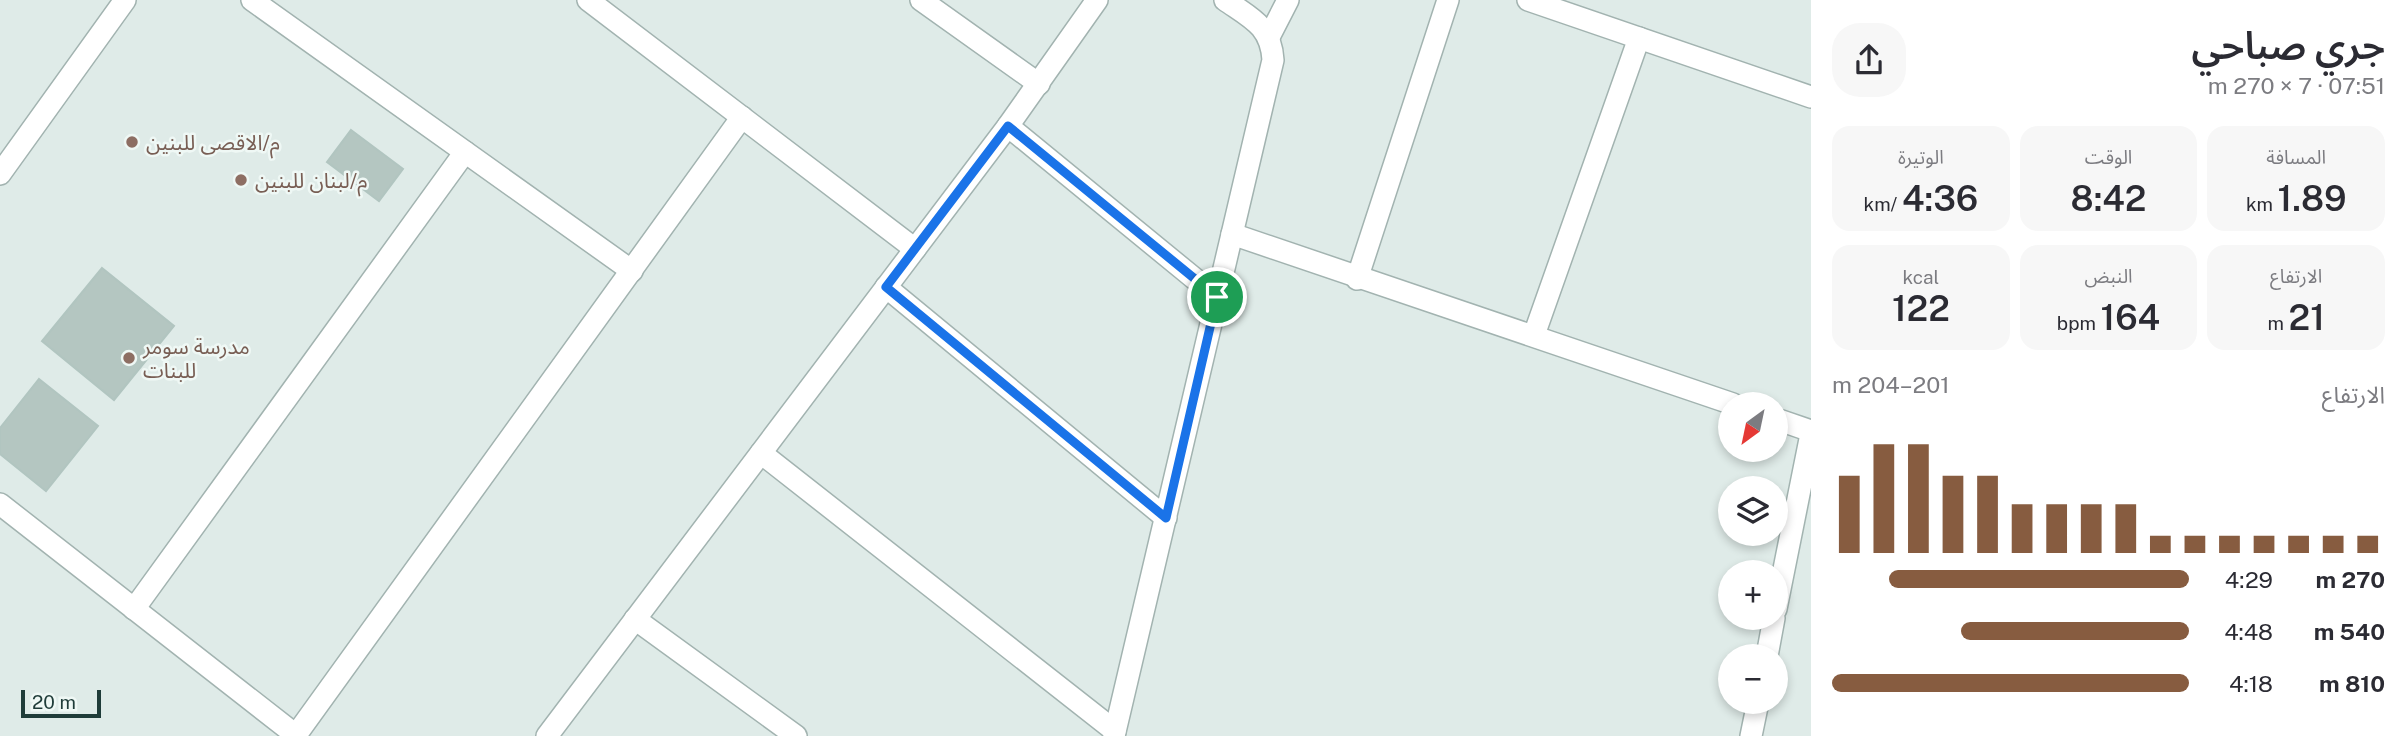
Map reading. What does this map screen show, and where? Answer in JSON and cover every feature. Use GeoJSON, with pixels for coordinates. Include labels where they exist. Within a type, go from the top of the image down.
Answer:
{"type":"FeatureCollection","features":[{"type":"Feature","properties":{"kind":"street"},"geometry":{"type":"LineString","coordinates":[[0,174],[125,0]]}},
{"type":"Feature","properties":{"kind":"street"},"geometry":{"type":"LineString","coordinates":[[252,0],[632,271]]}},
{"type":"Feature","properties":{"kind":"street"},"geometry":{"type":"LineString","coordinates":[[588,0],[915,249]]}},
{"type":"Feature","properties":{"kind":"street"},"geometry":{"type":"LineString","coordinates":[[921,0],[1039,84]]}},
{"type":"Feature","properties":{"kind":"street"},"geometry":{"type":"LineString","coordinates":[[547,736],[1008,126],[1097,0]]}},
{"type":"Feature","properties":{"kind":"street"},"geometry":{"type":"LineString","coordinates":[[761,453],[1114,733],[1273,60],[1269,37],[1260,24],[1225,0]]}},
{"type":"Feature","properties":{"kind":"street"},"geometry":{"type":"LineString","coordinates":[[1269,37],[1288,0]]}},
{"type":"Feature","properties":{"kind":"street"},"geometry":{"type":"LineString","coordinates":[[1357,279],[1448,0]]}},
{"type":"Feature","properties":{"kind":"street"},"geometry":{"type":"LineString","coordinates":[[1528,0],[1811,97]]}},
{"type":"Feature","properties":{"kind":"street"},"geometry":{"type":"LineString","coordinates":[[1534,335],[1639,38]]}},
{"type":"Feature","properties":{"kind":"street"},"geometry":{"type":"LineString","coordinates":[[0,504],[296,736],[742,117]]}},
{"type":"Feature","properties":{"kind":"street"},"geometry":{"type":"LineString","coordinates":[[1008,126],[1217,297]]}},
{"type":"Feature","properties":{"kind":"street"},"geometry":{"type":"LineString","coordinates":[[134,609],[465,152]]}},
{"type":"Feature","properties":{"kind":"street"},"geometry":{"type":"LineString","coordinates":[[1232,234],[1357,279],[1534,335],[1718,399]]}},
{"type":"Feature","properties":{"kind":"street"},"geometry":{"type":"LineString","coordinates":[[886,287],[1166,518]]}},
{"type":"Feature","properties":{"kind":"street"},"geometry":{"type":"LineString","coordinates":[[1786,560],[1811,433],[1788,424]]}},
{"type":"Feature","properties":{"kind":"street"},"geometry":{"type":"LineString","coordinates":[[635,619],[796,736]]}},
{"type":"Feature","properties":{"kind":"street"},"geometry":{"type":"LineString","coordinates":[[1751,736],[1756,714]]}},
{"type":"Feature","properties":{"kind":"building"},"geometry":{"type":"Polygon","coordinates":[[[351,130],[403,169],[379,201],[327,162],[351,130]]]}},
{"type":"Feature","properties":{"kind":"building"},"geometry":{"type":"Polygon","coordinates":[[[102,268],[174,326],[114,400],[42,341],[102,268]]]}},
{"type":"Feature","properties":{"kind":"building"},"geometry":{"type":"Polygon","coordinates":[[[39,379],[98,426],[46,491],[0,454],[0,428],[39,379]]]}},
{"type":"Feature","properties":{"kind":"place","name":"م/الاقصى للبنين"},"geometry":{"type":"Point","coordinates":[132,142]}},
{"type":"Feature","properties":{"kind":"place","name":"م/لبنان للبنين"},"geometry":{"type":"Point","coordinates":[241,180]}},
{"type":"Feature","properties":{"kind":"place","name":"مدرسة سومر للبنات"},"geometry":{"type":"Point","coordinates":[129,358]}},
{"type":"Feature","properties":{"kind":"route"},"geometry":{"type":"LineString","coordinates":[[1008,126],[1217,297],[1166,518],[886,287],[1008,126]]}}]}
